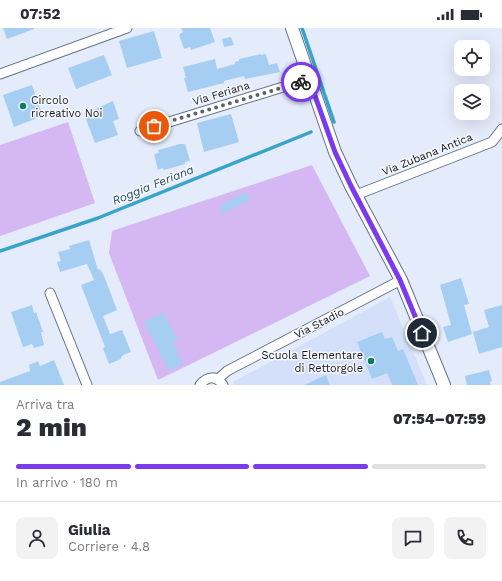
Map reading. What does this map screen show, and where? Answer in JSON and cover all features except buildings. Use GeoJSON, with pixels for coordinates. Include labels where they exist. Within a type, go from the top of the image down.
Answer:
{"type":"FeatureCollection","features":[{"type":"Feature","properties":{"kind":"street"},"geometry":{"type":"LineString","coordinates":[[0,74],[127,28]]}},
{"type":"Feature","properties":{"kind":"street"},"geometry":{"type":"LineString","coordinates":[[292,28],[335,152],[400,280],[444,385]]}},
{"type":"Feature","properties":{"kind":"street","name":"Via Feriana"},"geometry":{"type":"LineString","coordinates":[[140,130],[309,79]]}},
{"type":"Feature","properties":{"kind":"street","name":"Via Zubana Antica"},"geometry":{"type":"LineString","coordinates":[[356,195],[492,142],[502,128]]}},
{"type":"Feature","properties":{"kind":"street","name":"Via Stadio"},"geometry":{"type":"LineString","coordinates":[[200,385],[207,378],[212,377],[220,382],[227,371],[400,280]]}},
{"type":"Feature","properties":{"kind":"street"},"geometry":{"type":"LineString","coordinates":[[50,293],[87,385]]}},
{"type":"Feature","properties":{"kind":"shaded area"},"geometry":{"type":"Polygon","coordinates":[[[68,122],[95,203],[0,236],[0,145],[68,122]]]}},
{"type":"Feature","properties":{"kind":"shaded area"},"geometry":{"type":"Polygon","coordinates":[[[312,165],[370,276],[158,380],[109,253],[112,231],[312,165]]]}},
{"type":"Feature","properties":{"kind":"shaded area","name":"Scuola Elementare di Rettorgole"},"geometry":{"type":"Polygon","coordinates":[[[390,297],[427,385],[234,385],[233,382],[390,297]]]}},
{"type":"Feature","properties":{"kind":"waterway","name":"Roggia Feriana"},"geometry":{"type":"LineString","coordinates":[[302,28],[334,122]]}},
{"type":"Feature","properties":{"kind":"waterway","name":"Roggia Feriana"},"geometry":{"type":"LineString","coordinates":[[0,251],[98,218],[311,132]]}},
{"type":"Feature","properties":{"kind":"way so far"},"geometry":{"type":"LineString","coordinates":[[154,126],[301,82]]}},
{"type":"Feature","properties":{"kind":"place","name":"Circolo ricreativo Noi"},"geometry":{"type":"Point","coordinates":[23,106]}},
{"type":"Feature","properties":{"kind":"place","name":"Scuola Elementare di Rettorgole"},"geometry":{"type":"Point","coordinates":[371,361]}},
{"type":"Feature","properties":{"kind":"route"},"geometry":{"type":"LineString","coordinates":[[301,82],[309,79],[335,152],[400,280],[422,333]]}}]}
